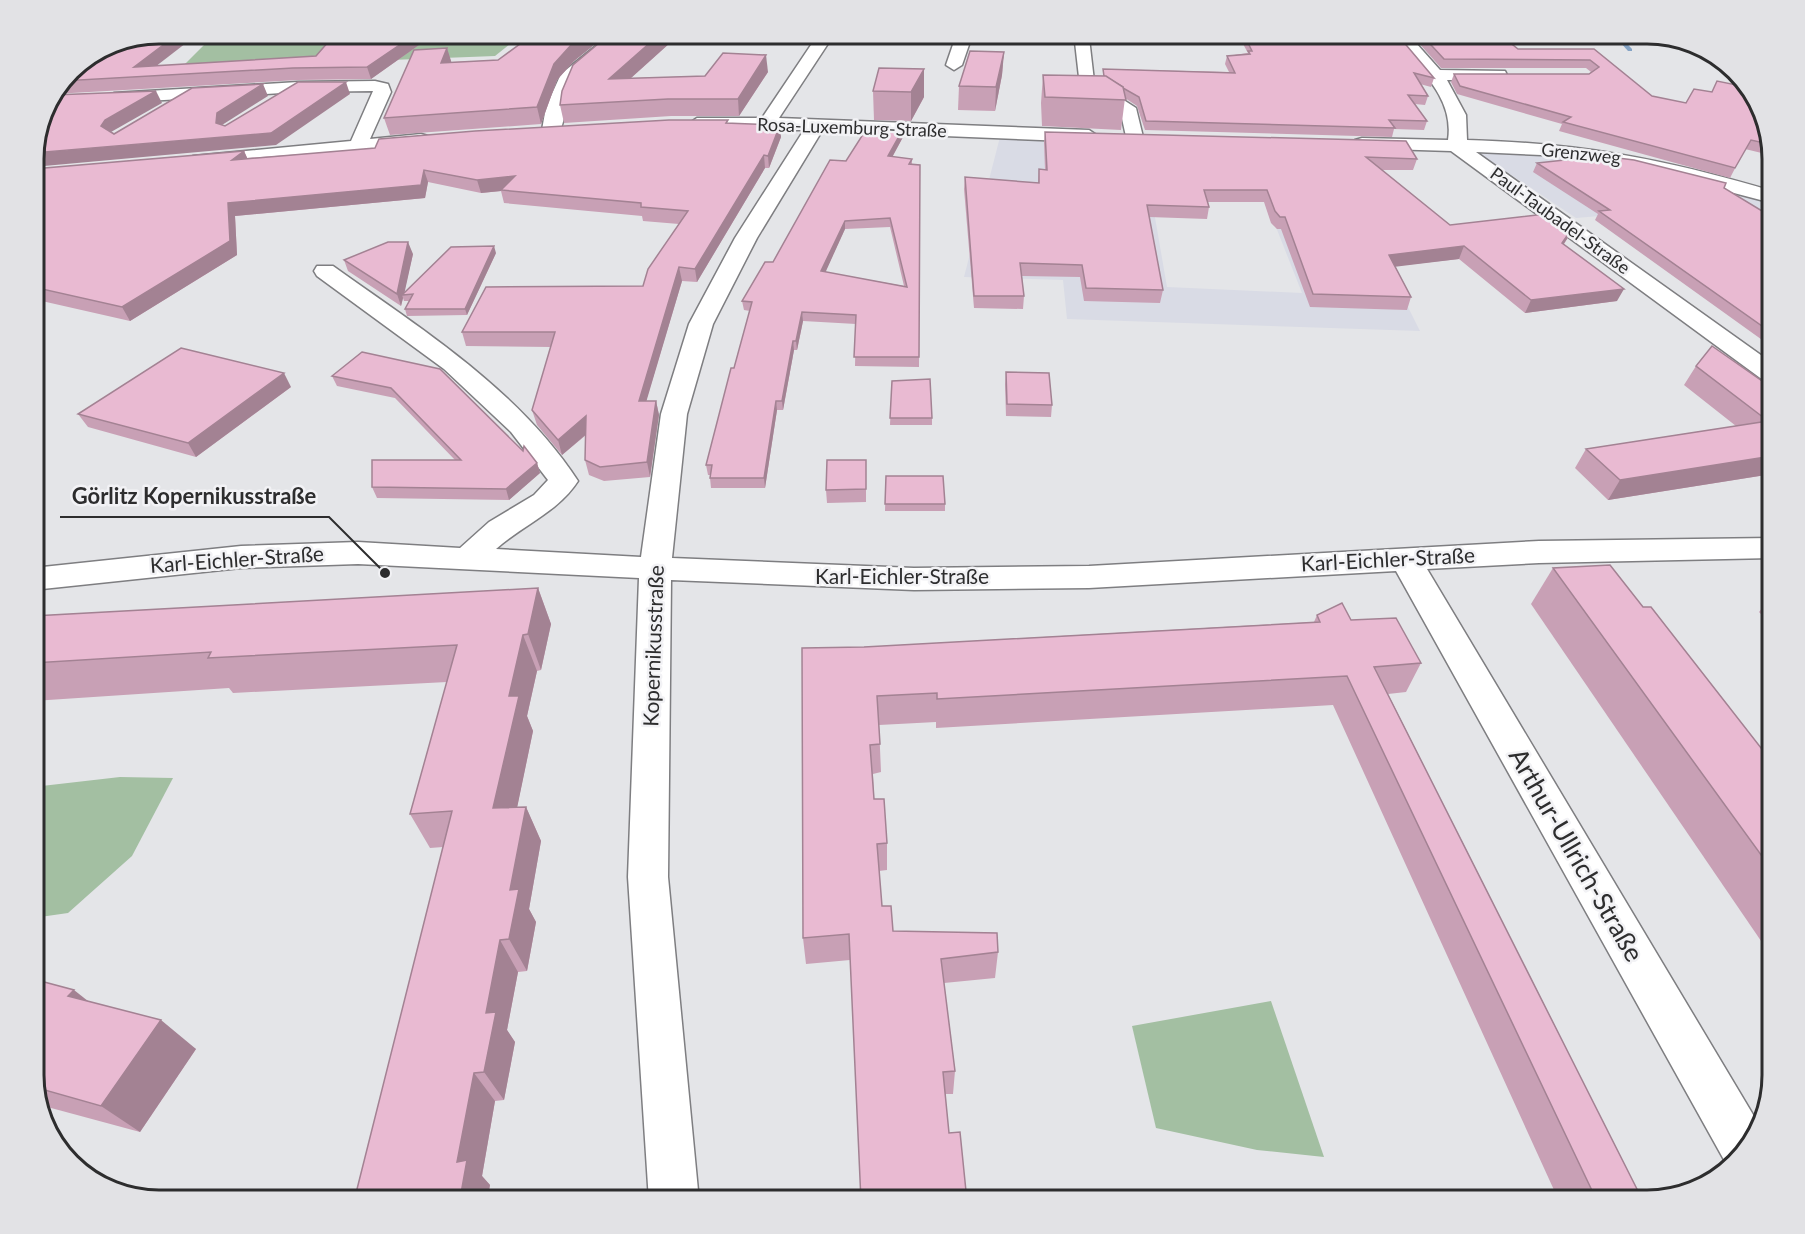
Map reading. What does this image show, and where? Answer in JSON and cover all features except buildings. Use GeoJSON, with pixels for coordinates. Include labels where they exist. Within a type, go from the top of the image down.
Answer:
{"type":"FeatureCollection","features":[{"type":"Feature","properties":{"kind":"street"},"geometry":{"type":"LineString","coordinates":[[530,132],[558,130],[555,107],[567,78],[609,44]]}},
{"type":"Feature","properties":{"kind":"street"},"geometry":{"type":"LineString","coordinates":[[767,123],[820,44]]}},
{"type":"Feature","properties":{"kind":"street"},"geometry":{"type":"LineString","coordinates":[[954,65],[961,44]]}},
{"type":"Feature","properties":{"kind":"street"},"geometry":{"type":"LineString","coordinates":[[1083,44],[1086,82],[1094,90],[1119,103],[1130,112],[1134,137]]}},
{"type":"Feature","properties":{"kind":"street"},"geometry":{"type":"LineString","coordinates":[[1349,144],[1457,147],[1461,133],[1447,96],[1434,75],[1407,44]]}},
{"type":"Feature","properties":{"kind":"street"},"geometry":{"type":"LineString","coordinates":[[1434,75],[1515,75]]}},
{"type":"Feature","properties":{"kind":"street"},"geometry":{"type":"LineString","coordinates":[[100,99],[360,84],[382,88],[358,145]]}},
{"type":"Feature","properties":{"kind":"street"},"geometry":{"type":"LineString","coordinates":[[270,105],[298,87]]}},
{"type":"Feature","properties":{"kind":"street"},"geometry":{"type":"LineString","coordinates":[[157,115],[194,93]]}},
{"type":"Feature","properties":{"kind":"street","name":"Rosa-Luxemburg-Straße"},"geometry":{"type":"LineString","coordinates":[[683,124],[767,123],[1158,138]]}},
{"type":"Feature","properties":{"kind":"street","name":"Kopernikusstraße"},"geometry":{"type":"LineString","coordinates":[[673,1190],[648,877],[655,568],[674,414],[701,324],[746,238],[816,126]]}},
{"type":"Feature","properties":{"kind":"street"},"geometry":{"type":"LineString","coordinates":[[181,161],[434,139]]}},
{"type":"Feature","properties":{"kind":"street","name":"Grenzweg"},"geometry":{"type":"LineString","coordinates":[[1457,147],[1542,149],[1630,160],[1762,194]]}},
{"type":"Feature","properties":{"kind":"street","name":"Paul-Taubadel-Straße"},"geometry":{"type":"LineString","coordinates":[[1457,147],[1762,368]]}},
{"type":"Feature","properties":{"kind":"street"},"geometry":{"type":"LineString","coordinates":[[325,271],[453,364],[521,426],[564,481],[544,502],[500,529],[469,557]]}},
{"type":"Feature","properties":{"kind":"street","name":"Karl-Eichler-Straße"},"geometry":{"type":"LineString","coordinates":[[44,578],[242,557],[358,553],[914,579],[1089,577],[1539,552],[1762,548]]}},
{"type":"Feature","properties":{"kind":"street","name":"Arthur-Ullrich-Straße"},"geometry":{"type":"LineString","coordinates":[[1405,559],[1741,1141]]}},
{"type":"Feature","properties":{"kind":"shaded area"},"geometry":{"type":"Polygon","coordinates":[[[1000,137],[1142,142],[1167,287],[1302,293],[1244,146],[1329,149],[1420,331],[1067,319],[1063,280],[964,277],[1000,137]]]}},
{"type":"Feature","properties":{"kind":"shaded area"},"geometry":{"type":"Polygon","coordinates":[[[1480,154],[1545,154],[1623,162],[1762,198],[1762,256],[1623,214],[1576,218],[1480,154]]]}},
{"type":"Feature","properties":{"kind":"green space"},"geometry":{"type":"Polygon","coordinates":[[[205,44],[510,44],[495,56],[181,68],[205,44]]]}},
{"type":"Feature","properties":{"kind":"green space"},"geometry":{"type":"Polygon","coordinates":[[[120,777],[173,778],[132,856],[68,913],[44,916],[44,786],[120,777]]]}},
{"type":"Feature","properties":{"kind":"green space"},"geometry":{"type":"Polygon","coordinates":[[[1271,1001],[1324,1157],[1257,1150],[1156,1128],[1132,1026],[1271,1001]]]}},
{"type":"Feature","properties":{"kind":"waterway"},"geometry":{"type":"LineString","coordinates":[[1624,44],[1630,50]]}},
{"type":"Feature","properties":{"kind":"place","name":"Görlitz Kopernikusstraße"},"geometry":{"type":"Point","coordinates":[385,573]}}]}
